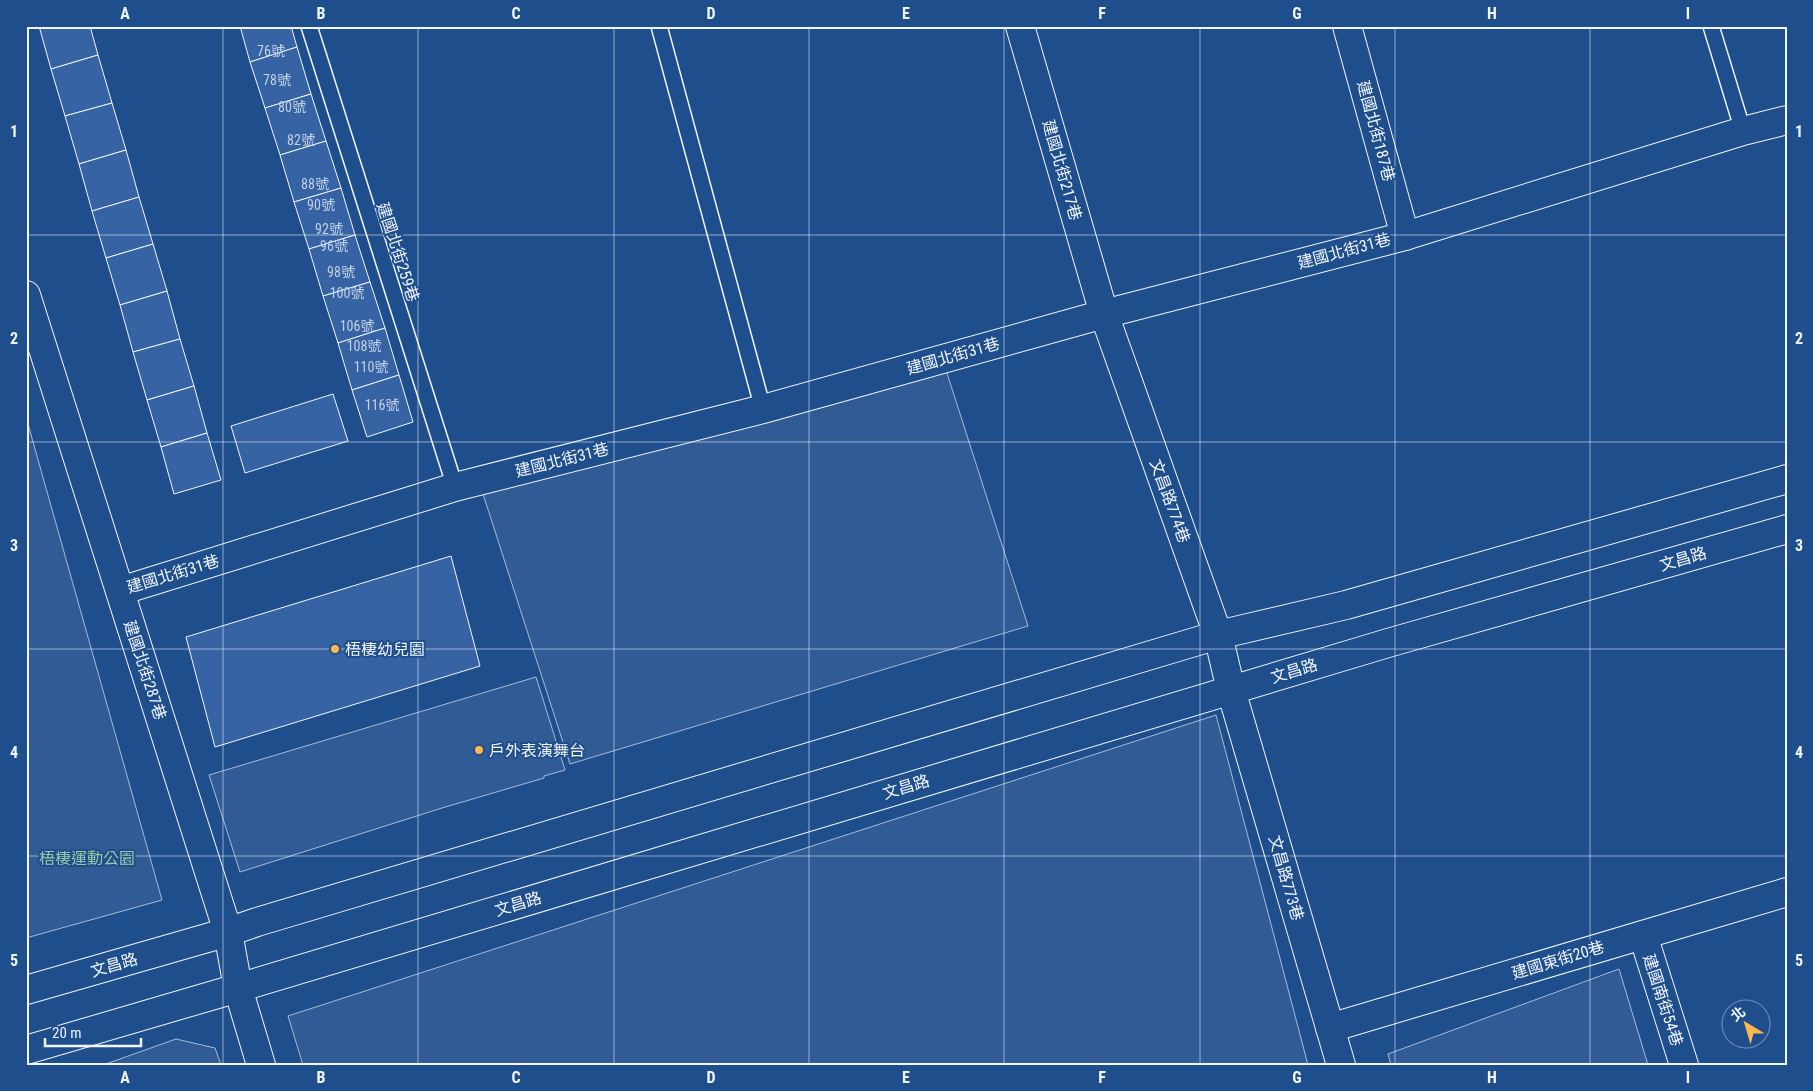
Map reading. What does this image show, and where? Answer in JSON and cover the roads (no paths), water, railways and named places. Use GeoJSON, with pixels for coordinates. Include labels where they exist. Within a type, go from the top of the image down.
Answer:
{"type":"FeatureCollection","features":[{"type":"Feature","properties":{"kind":"street","name":"建國北街217巷"},"geometry":{"type":"LineString","coordinates":[[1020,26],[1104,314]]}},
{"type":"Feature","properties":{"kind":"street","name":"建國北街187巷"},"geometry":{"type":"LineString","coordinates":[[1348,26],[1405,236]]}},
{"type":"Feature","properties":{"kind":"street","name":"建國北街31巷"},"geometry":{"type":"LineString","coordinates":[[120,591],[455,488],[763,410],[1104,314],[1405,236],[1743,131],[1787,120]]}},
{"type":"Feature","properties":{"kind":"street","name":"建國北街287巷"},"geometry":{"type":"LineString","coordinates":[[26,295],[228,932],[238,988],[261,1065]]}},
{"type":"Feature","properties":{"kind":"street","name":"文昌路774巷"},"geometry":{"type":"LineString","coordinates":[[1104,314],[1218,635],[1231,690]]}},
{"type":"Feature","properties":{"kind":"street","name":"文昌路"},"geometry":{"type":"LineString","coordinates":[[26,990],[228,932],[1218,635],[1346,604],[1787,479]]}},
{"type":"Feature","properties":{"kind":"street","name":"文昌路"},"geometry":{"type":"LineString","coordinates":[[26,1050],[1388,643],[1787,529]]}},
{"type":"Feature","properties":{"kind":"street","name":"文昌路773巷"},"geometry":{"type":"LineString","coordinates":[[1231,690],[1341,1065]]}},
{"type":"Feature","properties":{"kind":"street","name":"建國東街20巷"},"geometry":{"type":"LineString","coordinates":[[1330,1028],[1787,892]]}},
{"type":"Feature","properties":{"kind":"street","name":"建國南街54巷"},"geometry":{"type":"LineString","coordinates":[[1643,935],[1684,1065]]}},
{"type":"Feature","properties":{"kind":"lane","name":"建國北街259巷"},"geometry":{"type":"LineString","coordinates":[[309,26],[455,488]]}},
{"type":"Feature","properties":{"kind":"lane"},"geometry":{"type":"LineString","coordinates":[[659,26],[763,410]]}},
{"type":"Feature","properties":{"kind":"lane"},"geometry":{"type":"LineString","coordinates":[[1711,26],[1743,131]]}},
{"type":"Feature","properties":{"kind":"place","name":"梧棲幼兒園"},"geometry":{"type":"Point","coordinates":[335,649]}},
{"type":"Feature","properties":{"kind":"place","name":"戶外表演舞台"},"geometry":{"type":"Point","coordinates":[479,750]}},
{"type":"Feature","properties":{"kind":"park label","name":"梧棲運動公園"},"geometry":{"type":"Point","coordinates":[87,858]}}]}
